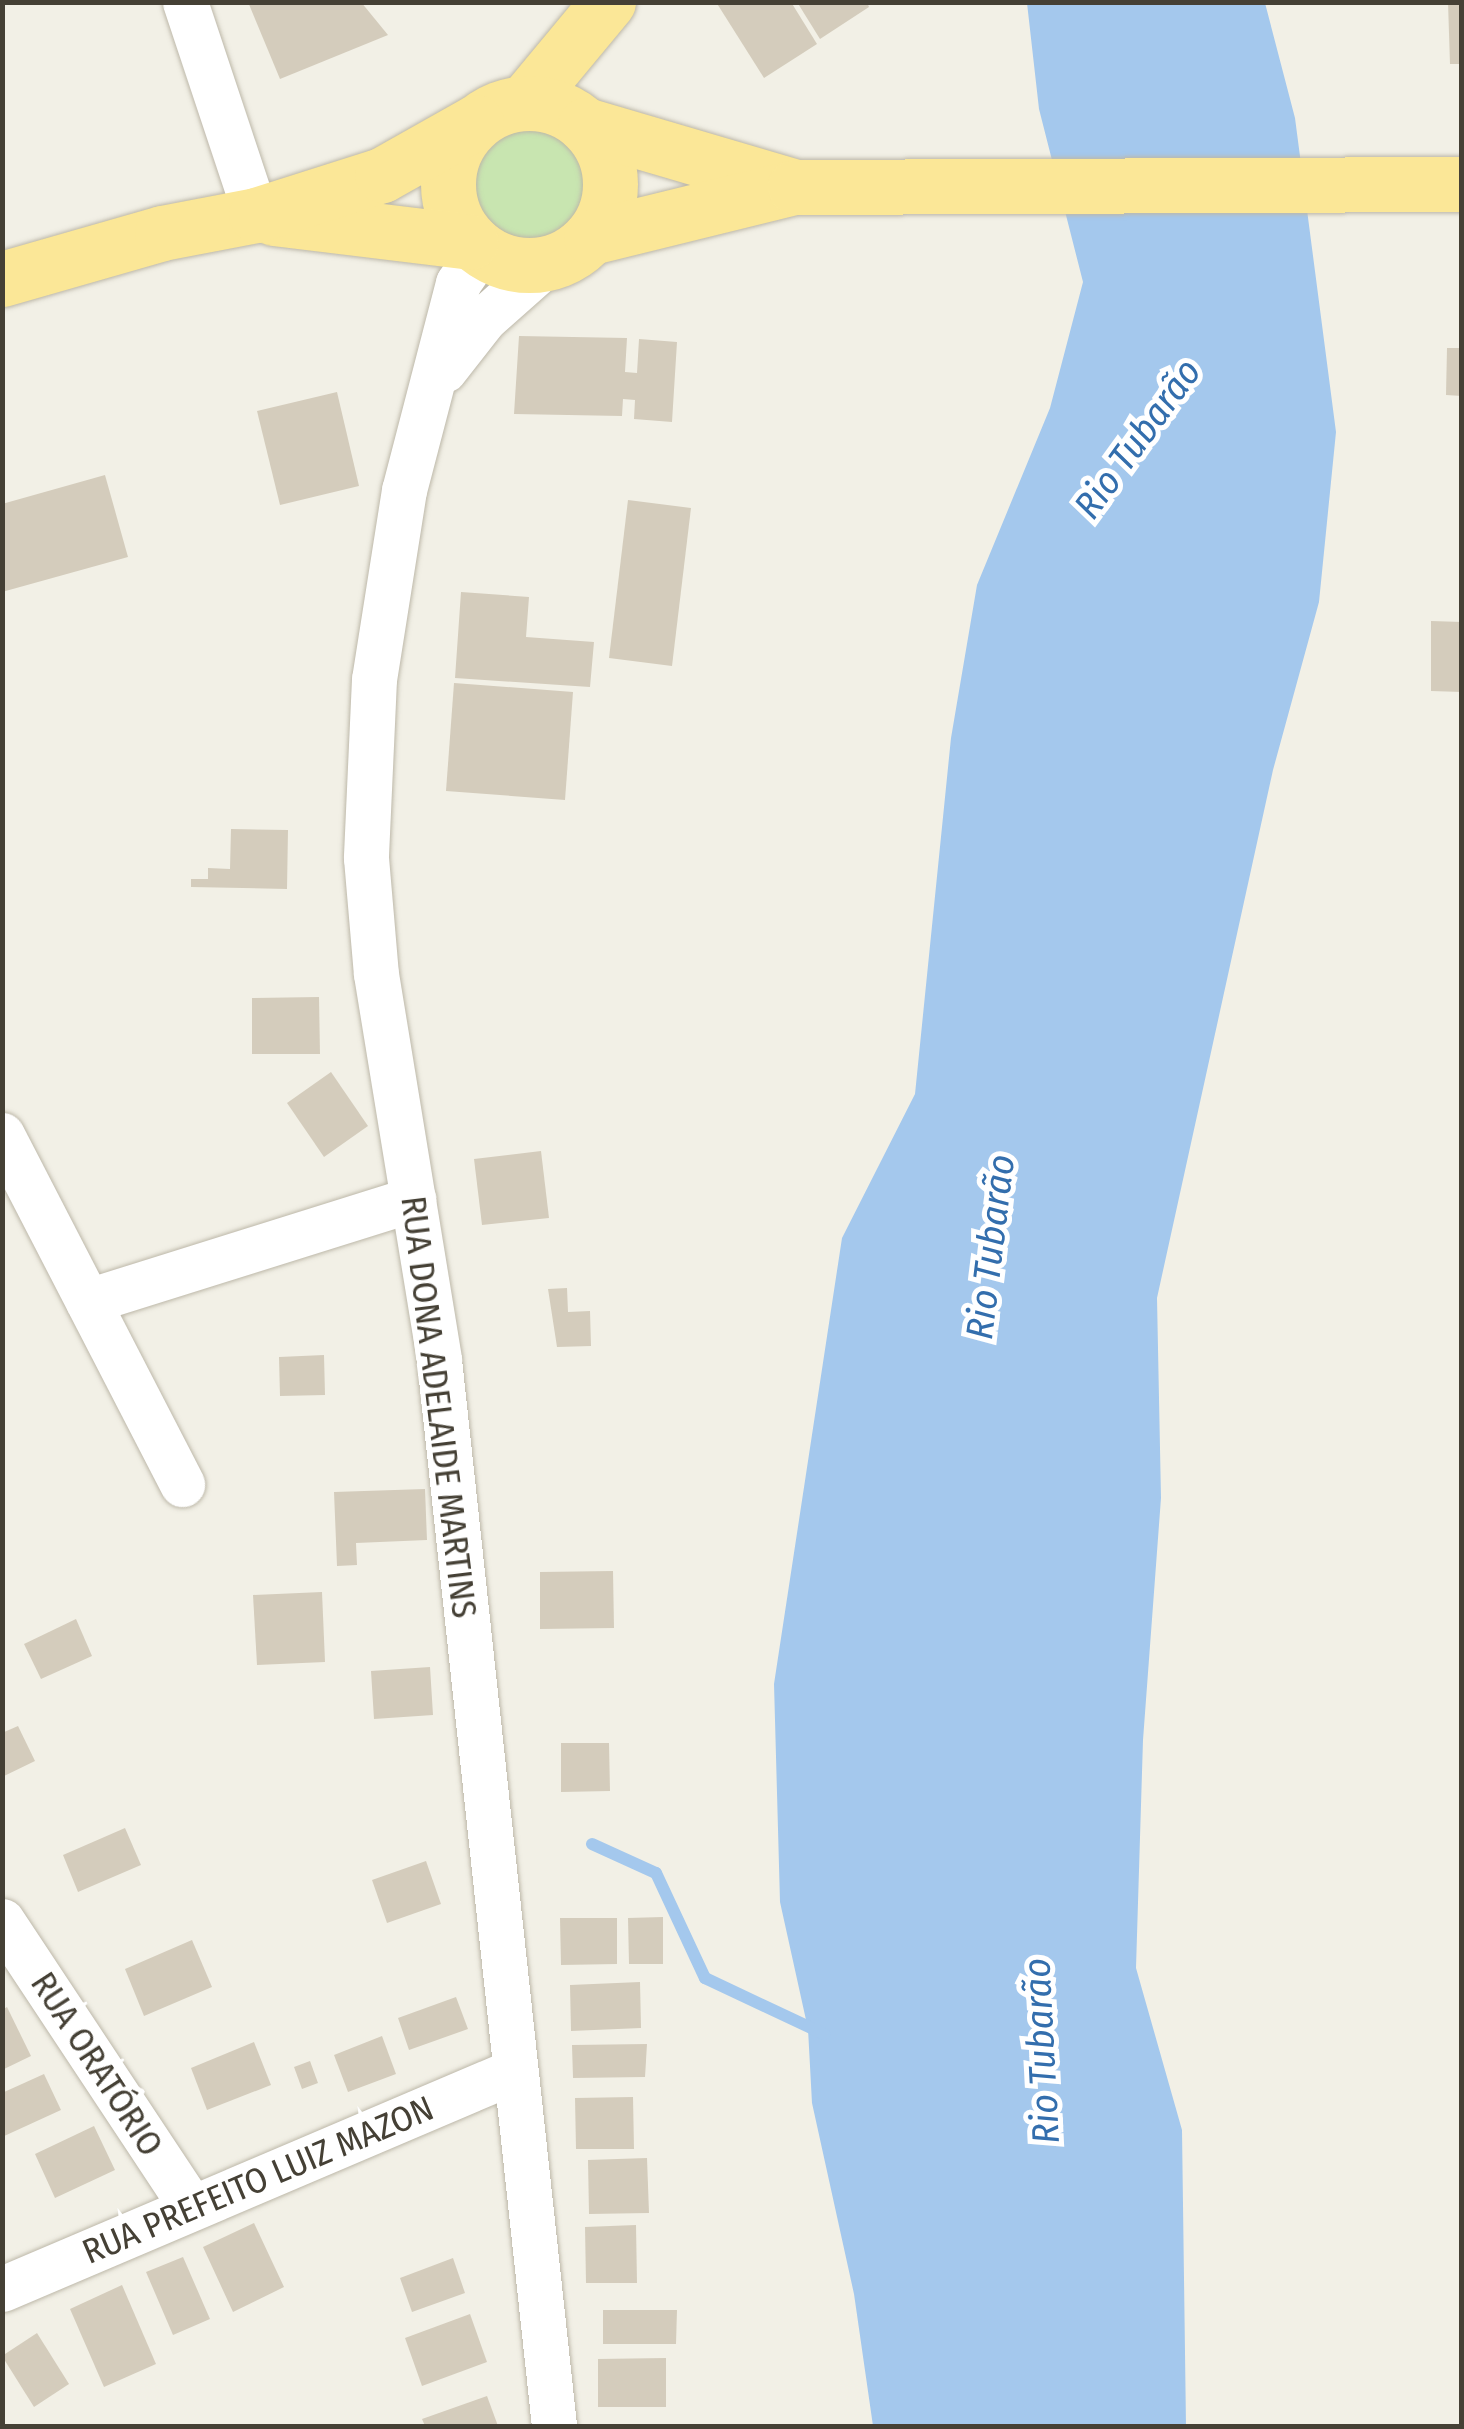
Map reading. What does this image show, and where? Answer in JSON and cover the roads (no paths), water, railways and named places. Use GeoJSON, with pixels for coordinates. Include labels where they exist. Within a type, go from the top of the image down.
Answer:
{"type":"FeatureCollection","features":[{"type":"Feature","properties":{"kind":"main road"},"geometry":{"type":"LineString","coordinates":[[610,2],[540,116],[449,167],[456,220],[476,246],[501,261],[568,250],[808,187],[1462,184]]}},
{"type":"Feature","properties":{"kind":"main road"},"geometry":{"type":"LineString","coordinates":[[540,116],[609,167],[607,204],[568,250]]}},
{"type":"Feature","properties":{"kind":"main road"},"geometry":{"type":"LineString","coordinates":[[2,279],[162,234],[256,216],[382,176],[540,116],[808,187]]}},
{"type":"Feature","properties":{"kind":"main road"},"geometry":{"type":"LineString","coordinates":[[256,216],[476,246]]}},
{"type":"Feature","properties":{"kind":"street"},"geometry":{"type":"LineString","coordinates":[[184,2],[256,216]]}},
{"type":"Feature","properties":{"kind":"street","name":"RUA DONA ADELAIDE MARTINS"},"geometry":{"type":"LineString","coordinates":[[476,246],[458,284],[428,392],[386,585],[366,772],[370,918],[441,1379],[554,2426]]}},
{"type":"Feature","properties":{"kind":"street","name":"RUA DONA ADELAIDE MARTINS"},"geometry":{"type":"LineString","coordinates":[[428,392],[484,319],[568,250]]}},
{"type":"Feature","properties":{"kind":"street"},"geometry":{"type":"LineString","coordinates":[[2,1135],[182,1484]]}},
{"type":"Feature","properties":{"kind":"street"},"geometry":{"type":"LineString","coordinates":[[88,1302],[414,1198]]}},
{"type":"Feature","properties":{"kind":"street","name":"RUA ORATÓRIO"},"geometry":{"type":"LineString","coordinates":[[2,1921],[191,2206]]}},
{"type":"Feature","properties":{"kind":"street","name":"RUA PREFEITO LUIZ MAZON"},"geometry":{"type":"LineString","coordinates":[[2,2288],[514,2072]]}},
{"type":"Feature","properties":{"kind":"water","name":"Rio Tubarão"},"geometry":{"type":"Polygon","coordinates":[[[1027,3],[1265,3],[1295,118],[1336,432],[1319,602],[1273,770],[1157,1298],[1161,1498],[1143,1740],[1136,1968],[1182,2130],[1186,2426],[873,2426],[854,2294],[812,2103],[808,2029],[780,1902],[774,1684],[842,1238],[915,1094],[951,738],[977,585],[1050,408],[1083,282],[1039,109],[1027,3]]]}},
{"type":"Feature","properties":{"kind":"waterway"},"geometry":{"type":"LineString","coordinates":[[592,1844],[656,1873],[705,1978],[824,2034]]}}]}
